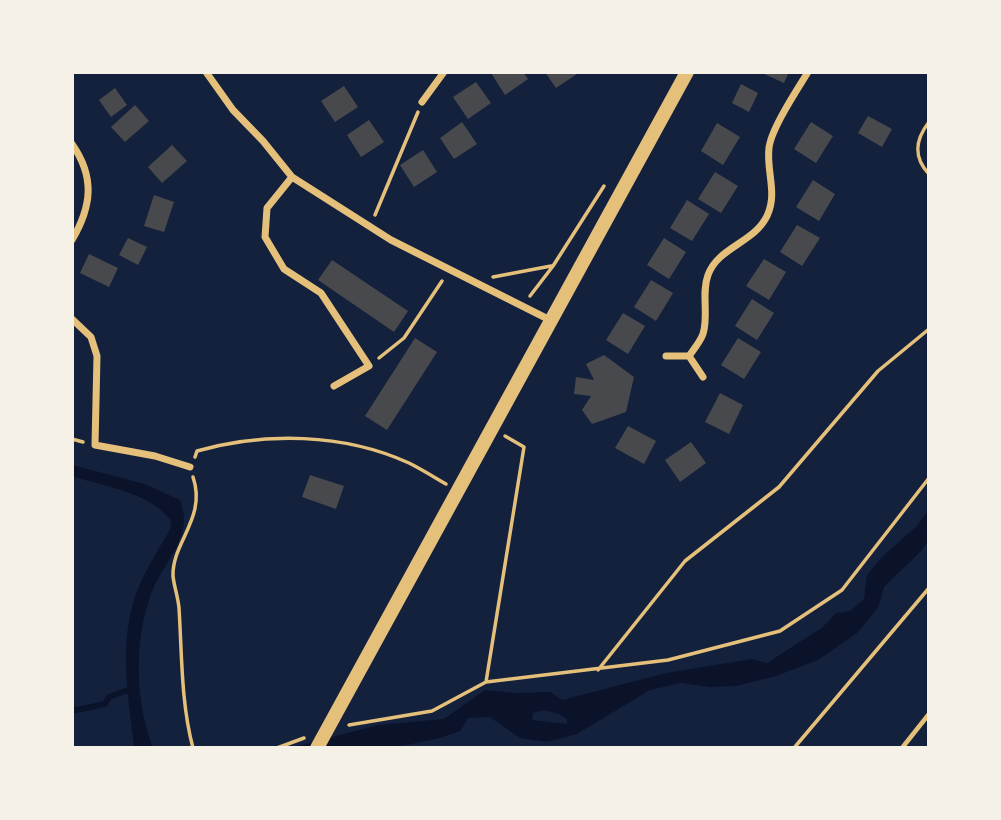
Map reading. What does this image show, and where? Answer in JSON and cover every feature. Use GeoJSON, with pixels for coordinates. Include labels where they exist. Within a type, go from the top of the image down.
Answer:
{"type":"FeatureCollection","features":[{"type":"Feature","properties":{"kind":"main road"},"geometry":{"type":"LineString","coordinates":[[317,748],[687,72]]}},
{"type":"Feature","properties":{"kind":"street"},"geometry":{"type":"LineString","coordinates":[[206,72],[233,110],[292,177],[370,223],[391,240],[550,320]]}},
{"type":"Feature","properties":{"kind":"street"},"geometry":{"type":"LineString","coordinates":[[422,102],[444,72]]}},
{"type":"Feature","properties":{"kind":"street"},"geometry":{"type":"LineString","coordinates":[[689,356],[704,331],[708,274],[723,254],[758,230],[770,209],[773,194],[768,149],[772,136],[808,72]]}},
{"type":"Feature","properties":{"kind":"street"},"geometry":{"type":"LineString","coordinates":[[72,144],[88,176],[89,192],[85,211],[72,240]]}},
{"type":"Feature","properties":{"kind":"street"},"geometry":{"type":"LineString","coordinates":[[292,177],[267,208],[265,237],[284,269],[321,293],[369,366],[334,386]]}},
{"type":"Feature","properties":{"kind":"street"},"geometry":{"type":"LineString","coordinates":[[72,319],[91,337],[97,356],[95,445],[155,456],[190,467]]}},
{"type":"Feature","properties":{"kind":"street"},"geometry":{"type":"LineString","coordinates":[[666,356],[689,356]]}},
{"type":"Feature","properties":{"kind":"street"},"geometry":{"type":"LineString","coordinates":[[689,356],[703,377]]}},
{"type":"Feature","properties":{"kind":"lane"},"geometry":{"type":"LineString","coordinates":[[902,748],[929,714]]}},
{"type":"Feature","properties":{"kind":"path"},"geometry":{"type":"LineString","coordinates":[[370,223],[422,102]]}},
{"type":"Feature","properties":{"kind":"path"},"geometry":{"type":"LineString","coordinates":[[929,122],[918,138],[917,151],[920,163],[929,174]]}},
{"type":"Feature","properties":{"kind":"path"},"geometry":{"type":"LineString","coordinates":[[522,306],[553,266],[611,175]]}},
{"type":"Feature","properties":{"kind":"path"},"geometry":{"type":"LineString","coordinates":[[488,278],[553,266]]}},
{"type":"Feature","properties":{"kind":"path"},"geometry":{"type":"LineString","coordinates":[[369,366],[404,338],[450,270]]}},
{"type":"Feature","properties":{"kind":"path"},"geometry":{"type":"LineString","coordinates":[[598,670],[685,561],[779,487],[878,370],[929,329]]}},
{"type":"Feature","properties":{"kind":"path"},"geometry":{"type":"LineString","coordinates":[[486,682],[524,447],[491,428]]}},
{"type":"Feature","properties":{"kind":"path"},"geometry":{"type":"LineString","coordinates":[[193,748],[186,721],[179,601],[173,576],[175,562],[194,518],[196,485],[190,467],[197,451],[247,440],[324,440],[381,452],[410,463],[457,491]]}},
{"type":"Feature","properties":{"kind":"path"},"geometry":{"type":"LineString","coordinates":[[359,722],[432,711],[486,682],[668,660],[780,631],[842,590],[929,478]]}},
{"type":"Feature","properties":{"kind":"path"},"geometry":{"type":"LineString","coordinates":[[794,748],[929,588]]}},
{"type":"Feature","properties":{"kind":"water"},"geometry":{"type":"Polygon","coordinates":[[[72,465],[145,484],[180,500],[184,513],[181,537],[151,594],[145,612],[139,651],[140,691],[153,748],[134,746],[127,688],[126,649],[131,610],[137,591],[170,529],[171,520],[151,503],[139,497],[72,476],[72,465]]]}},
{"type":"Feature","properties":{"kind":"water"},"geometry":{"type":"Polygon","coordinates":[[[929,509],[929,539],[923,549],[884,587],[878,608],[857,633],[818,660],[776,676],[736,686],[710,687],[681,683],[650,690],[577,734],[547,742],[520,738],[490,717],[468,718],[460,731],[393,748],[291,748],[378,725],[444,719],[485,690],[550,692],[562,700],[666,673],[752,659],[767,663],[823,627],[836,613],[850,611],[864,599],[867,575],[883,556],[917,526],[929,509]],[[544,710],[533,713],[532,720],[567,724],[567,719],[544,710]]]}},
{"type":"Feature","properties":{"kind":"building"},"geometry":{"type":"Polygon","coordinates":[[[523,72],[528,79],[505,95],[491,73],[523,72]]]}},
{"type":"Feature","properties":{"kind":"building"},"geometry":{"type":"Polygon","coordinates":[[[545,72],[580,72],[556,88],[545,72]]]}},
{"type":"Feature","properties":{"kind":"building"},"geometry":{"type":"Polygon","coordinates":[[[760,72],[789,72],[784,83],[760,72]]]}},
{"type":"Feature","properties":{"kind":"building"},"geometry":{"type":"Polygon","coordinates":[[[476,82],[491,103],[468,119],[453,97],[476,82]]]}},
{"type":"Feature","properties":{"kind":"building"},"geometry":{"type":"Polygon","coordinates":[[[741,84],[758,93],[749,112],[732,103],[741,84]]]}},
{"type":"Feature","properties":{"kind":"building"},"geometry":{"type":"Polygon","coordinates":[[[344,86],[358,107],[335,122],[321,101],[344,86]]]}},
{"type":"Feature","properties":{"kind":"building"},"geometry":{"type":"Polygon","coordinates":[[[115,88],[127,105],[111,117],[99,100],[115,88]]]}},
{"type":"Feature","properties":{"kind":"building"},"geometry":{"type":"Polygon","coordinates":[[[135,105],[149,121],[125,142],[111,127],[135,105]]]}},
{"type":"Feature","properties":{"kind":"building"},"geometry":{"type":"Polygon","coordinates":[[[868,116],[892,129],[882,147],[858,133],[868,116]]]}},
{"type":"Feature","properties":{"kind":"building"},"geometry":{"type":"Polygon","coordinates":[[[369,120],[384,142],[361,157],[347,135],[369,120]]]}},
{"type":"Feature","properties":{"kind":"building"},"geometry":{"type":"Polygon","coordinates":[[[462,122],[477,144],[454,159],[440,138],[462,122]]]}},
{"type":"Feature","properties":{"kind":"building"},"geometry":{"type":"Polygon","coordinates":[[[811,122],[833,136],[816,163],[794,149],[811,122]]]}},
{"type":"Feature","properties":{"kind":"building"},"geometry":{"type":"Polygon","coordinates":[[[717,123],[740,137],[723,165],[701,151],[717,123]]]}},
{"type":"Feature","properties":{"kind":"building"},"geometry":{"type":"Polygon","coordinates":[[[172,145],[187,161],[162,183],[148,167],[172,145]]]}},
{"type":"Feature","properties":{"kind":"building"},"geometry":{"type":"Polygon","coordinates":[[[423,150],[437,172],[414,187],[400,165],[423,150]]]}},
{"type":"Feature","properties":{"kind":"building"},"geometry":{"type":"Polygon","coordinates":[[[715,172],[738,186],[721,213],[698,199],[715,172]]]}},
{"type":"Feature","properties":{"kind":"building"},"geometry":{"type":"Polygon","coordinates":[[[813,180],[835,194],[819,221],[796,207],[813,180]]]}},
{"type":"Feature","properties":{"kind":"building"},"geometry":{"type":"Polygon","coordinates":[[[154,195],[174,202],[164,232],[144,226],[154,195]]]}},
{"type":"Feature","properties":{"kind":"building"},"geometry":{"type":"Polygon","coordinates":[[[687,200],[709,214],[692,241],[670,228],[687,200]]]}},
{"type":"Feature","properties":{"kind":"building"},"geometry":{"type":"Polygon","coordinates":[[[797,225],[820,238],[802,266],[780,252],[797,225]]]}},
{"type":"Feature","properties":{"kind":"building"},"geometry":{"type":"Polygon","coordinates":[[[128,238],[147,247],[138,265],[119,255],[128,238]]]}},
{"type":"Feature","properties":{"kind":"building"},"geometry":{"type":"Polygon","coordinates":[[[664,238],[686,252],[669,279],[647,265],[664,238]]]}},
{"type":"Feature","properties":{"kind":"building"},"geometry":{"type":"Polygon","coordinates":[[[89,254],[118,268],[109,287],[80,273],[89,254]]]}},
{"type":"Feature","properties":{"kind":"building"},"geometry":{"type":"Polygon","coordinates":[[[764,259],[786,272],[769,300],[746,286],[764,259]]]}},
{"type":"Feature","properties":{"kind":"building"},"geometry":{"type":"Polygon","coordinates":[[[332,260],[408,311],[394,332],[318,280],[332,260]]]}},
{"type":"Feature","properties":{"kind":"building"},"geometry":{"type":"Polygon","coordinates":[[[651,280],[673,293],[656,321],[634,307],[651,280]]]}},
{"type":"Feature","properties":{"kind":"building"},"geometry":{"type":"Polygon","coordinates":[[[752,299],[774,313],[757,340],[735,326],[752,299]]]}},
{"type":"Feature","properties":{"kind":"building"},"geometry":{"type":"Polygon","coordinates":[[[623,313],[645,326],[628,354],[606,340],[623,313]]]}},
{"type":"Feature","properties":{"kind":"building"},"geometry":{"type":"Polygon","coordinates":[[[415,338],[437,352],[387,430],[365,416],[415,338]]]}},
{"type":"Feature","properties":{"kind":"building"},"geometry":{"type":"Polygon","coordinates":[[[738,338],[761,352],[744,379],[721,365],[738,338]]]}},
{"type":"Feature","properties":{"kind":"building"},"geometry":{"type":"Polygon","coordinates":[[[604,355],[634,377],[626,412],[592,424],[582,410],[591,396],[574,394],[576,377],[594,380],[586,364],[604,355]]]}},
{"type":"Feature","properties":{"kind":"building"},"geometry":{"type":"Polygon","coordinates":[[[720,393],[743,405],[729,434],[705,422],[720,393]]]}},
{"type":"Feature","properties":{"kind":"building"},"geometry":{"type":"Polygon","coordinates":[[[628,426],[656,441],[644,464],[615,448],[628,426]]]}},
{"type":"Feature","properties":{"kind":"building"},"geometry":{"type":"Polygon","coordinates":[[[691,442],[706,463],[680,482],[665,460],[691,442]]]}},
{"type":"Feature","properties":{"kind":"building"},"geometry":{"type":"Polygon","coordinates":[[[310,475],[344,486],[336,509],[302,497],[310,475]]]}},
{"type":"Feature","properties":{"kind":"waterway"},"geometry":{"type":"LineString","coordinates":[[72,711],[105,704],[109,697],[131,689]]}}]}
